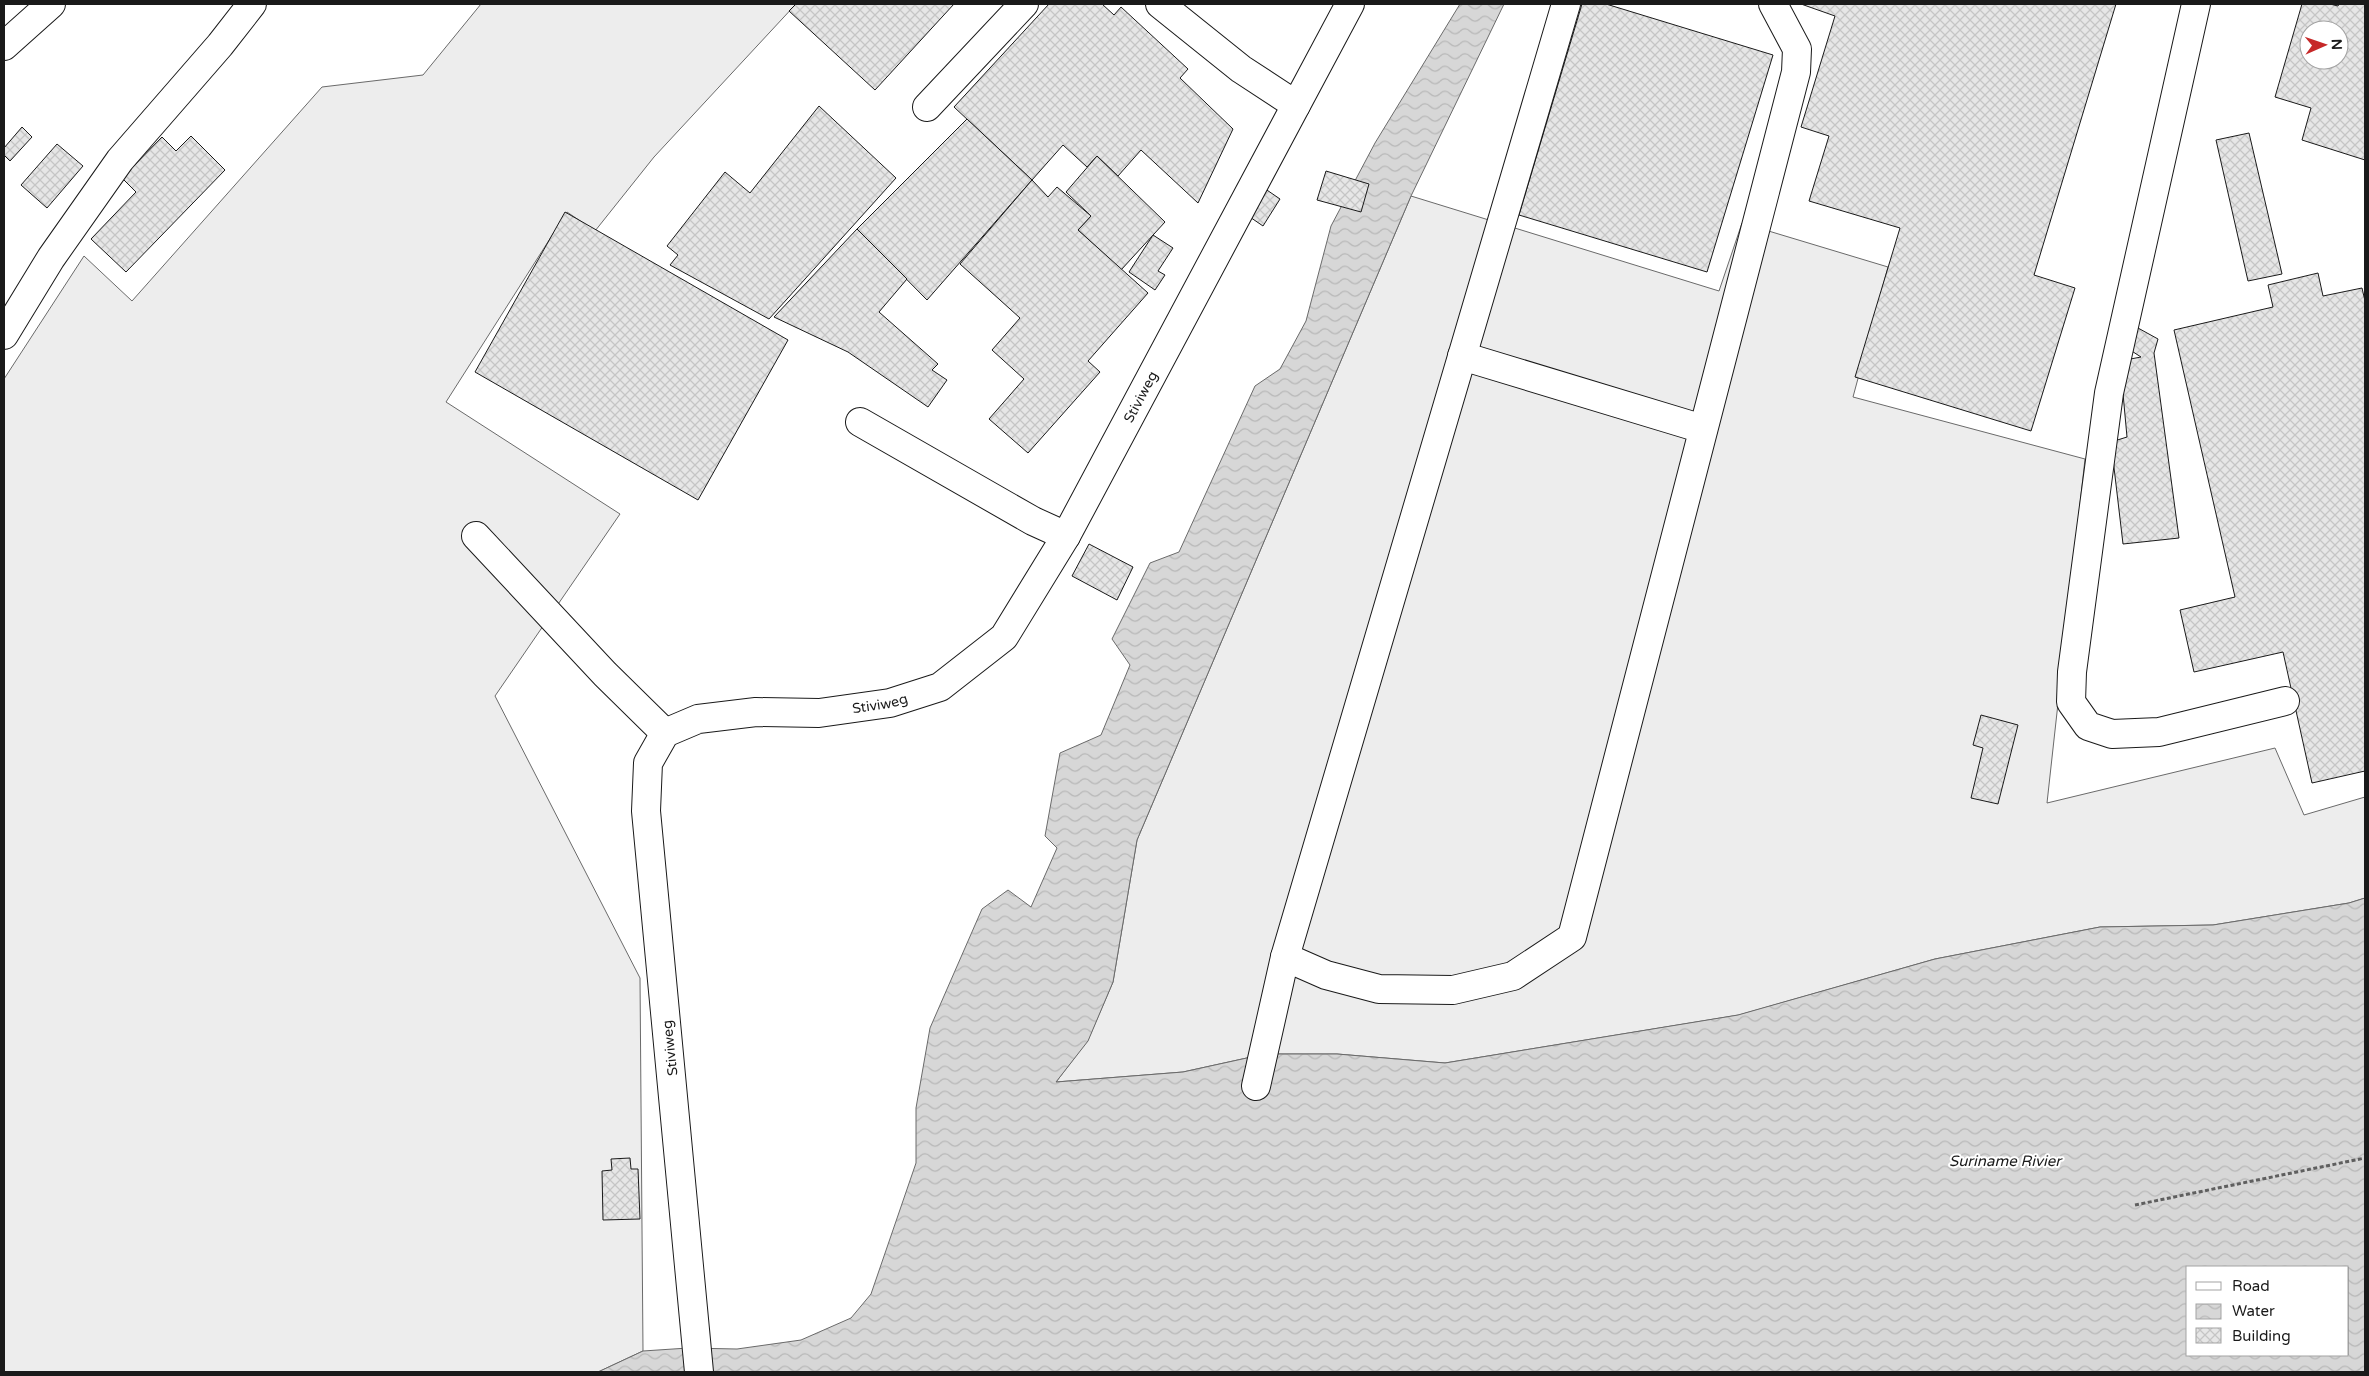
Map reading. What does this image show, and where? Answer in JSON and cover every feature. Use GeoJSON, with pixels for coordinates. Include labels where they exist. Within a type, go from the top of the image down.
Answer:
{"type":"FeatureCollection","features":[{"type":"Feature","properties":{"kind":"street"},"geometry":{"type":"LineString","coordinates":[[4,46],[51,4]]}},
{"type":"Feature","properties":{"kind":"street"},"geometry":{"type":"LineString","coordinates":[[4,335],[51,258],[120,160],[220,45],[252,4]]}},
{"type":"Feature","properties":{"kind":"street"},"geometry":{"type":"LineString","coordinates":[[928,107],[1024,4]]}},
{"type":"Feature","properties":{"kind":"street"},"geometry":{"type":"LineString","coordinates":[[1160,4],[1241,69],[1296,105]]}},
{"type":"Feature","properties":{"kind":"street","name":"Stiviweg"},"geometry":{"type":"LineString","coordinates":[[699,1372],[646,811],[648,762],[664,733],[698,719],[756,712],[819,713],[890,703],[940,687],[1004,637],[1066,536],[1350,4]]}},
{"type":"Feature","properties":{"kind":"street"},"geometry":{"type":"LineString","coordinates":[[1256,1086],[1285,957],[1566,4]]}},
{"type":"Feature","properties":{"kind":"street"},"geometry":{"type":"LineString","coordinates":[[1285,957],[1326,975],[1379,989],[1453,990],[1512,976],[1572,937],[1702,429],[1796,72],[1797,49],[1773,4]]}},
{"type":"Feature","properties":{"kind":"street"},"geometry":{"type":"LineString","coordinates":[[2196,4],[2109,393],[2072,672],[2071,702],[2088,726],[2112,734],[2159,732],[2285,701]]}},
{"type":"Feature","properties":{"kind":"street"},"geometry":{"type":"LineString","coordinates":[[1462,356],[1702,429]]}},
{"type":"Feature","properties":{"kind":"street"},"geometry":{"type":"LineString","coordinates":[[860,422],[1033,521],[1066,536]]}},
{"type":"Feature","properties":{"kind":"street"},"geometry":{"type":"LineString","coordinates":[[476,536],[605,674],[664,733]]}},
{"type":"Feature","properties":{"kind":"path"},"geometry":{"type":"LineString","coordinates":[[2136,1205],[2365,1158]]}},
{"type":"Feature","properties":{"kind":"shaded area"},"geometry":{"type":"Polygon","coordinates":[[[481,4],[796,4],[654,157],[595,231],[567,212],[446,402],[620,514],[495,696],[640,978],[643,1351],[598,1372],[4,1372],[4,379],[84,256],[132,301],[322,87],[423,75],[481,4]]]}},
{"type":"Feature","properties":{"kind":"shaded area"},"geometry":{"type":"Polygon","coordinates":[[[1411,196],[1719,291],[1742,223],[1888,267],[1853,397],[2085,459],[2047,803],[2275,748],[2304,815],[2365,797],[2365,898],[2349,903],[2213,925],[2100,927],[1935,959],[1739,1015],[1445,1063],[1337,1054],[1265,1054],[1183,1072],[1056,1082],[1088,1040],[1113,982],[1137,840],[1411,196]]]}},
{"type":"Feature","properties":{"kind":"water","name":"Suriname Rivier"},"geometry":{"type":"Polygon","coordinates":[[[1460,4],[1504,4],[1411,196],[1137,840],[1113,982],[1088,1041],[1056,1082],[1183,1072],[1265,1054],[1337,1054],[1445,1063],[1738,1015],[1935,959],[2100,927],[2213,925],[2349,903],[2365,898],[2365,1372],[598,1372],[643,1351],[688,1348],[737,1349],[801,1340],[851,1318],[871,1294],[916,1163],[916,1108],[930,1028],[982,909],[1008,890],[1031,907],[1057,848],[1045,836],[1060,753],[1101,735],[1130,665],[1112,639],[1150,563],[1179,552],[1255,386],[1280,369],[1306,321],[1331,226],[1375,143],[1460,4]]]}},
{"type":"Feature","properties":{"kind":"building"},"geometry":{"type":"Polygon","coordinates":[[[796,4],[954,4],[875,90],[789,11],[796,4]]]}},
{"type":"Feature","properties":{"kind":"building"},"geometry":{"type":"Polygon","coordinates":[[[1049,4],[1102,4],[1114,15],[1121,7],[1188,69],[1180,78],[1233,129],[1198,203],[1141,150],[1118,176],[1097,156],[1087,167],[1063,145],[1032,180],[954,107],[1049,4]]]}},
{"type":"Feature","properties":{"kind":"building"},"geometry":{"type":"Polygon","coordinates":[[[1582,4],[1606,4],[1773,55],[1707,272],[1519,215],[1582,4]]]}},
{"type":"Feature","properties":{"kind":"building"},"geometry":{"type":"Polygon","coordinates":[[[1801,4],[2116,4],[2034,275],[2075,288],[2031,431],[1855,377],[1900,228],[1809,201],[1829,136],[1801,127],[1835,16],[1801,4]]]}},
{"type":"Feature","properties":{"kind":"building"},"geometry":{"type":"Polygon","coordinates":[[[2302,4],[2330,4],[2338,6],[2339,4],[2365,4],[2365,160],[2302,140],[2311,108],[2275,97],[2302,4]]]}},
{"type":"Feature","properties":{"kind":"building"},"geometry":{"type":"Polygon","coordinates":[[[819,106],[896,178],[769,319],[670,265],[678,255],[667,246],[725,172],[750,193],[819,106]]]}},
{"type":"Feature","properties":{"kind":"building"},"geometry":{"type":"Polygon","coordinates":[[[967,119],[1032,180],[927,300],[857,229],[967,119]]]}},
{"type":"Feature","properties":{"kind":"building"},"geometry":{"type":"Polygon","coordinates":[[[22,127],[32,137],[10,161],[4,155],[4,148],[22,127]]]}},
{"type":"Feature","properties":{"kind":"building"},"geometry":{"type":"Polygon","coordinates":[[[2249,133],[2282,274],[2248,281],[2216,140],[2249,133]]]}},
{"type":"Feature","properties":{"kind":"building"},"geometry":{"type":"Polygon","coordinates":[[[191,136],[225,170],[126,272],[91,239],[136,192],[122,178],[162,137],[176,151],[191,136]]]}},
{"type":"Feature","properties":{"kind":"building"},"geometry":{"type":"Polygon","coordinates":[[[57,144],[83,166],[47,208],[21,185],[57,144]]]}},
{"type":"Feature","properties":{"kind":"building"},"geometry":{"type":"Polygon","coordinates":[[[1097,156],[1165,222],[1121,270],[1078,230],[1091,216],[1066,192],[1097,156]]]}},
{"type":"Feature","properties":{"kind":"building"},"geometry":{"type":"Polygon","coordinates":[[[1326,171],[1369,184],[1361,212],[1317,200],[1326,171]]]}},
{"type":"Feature","properties":{"kind":"building"},"geometry":{"type":"Polygon","coordinates":[[[1032,180],[1048,197],[1057,187],[1091,216],[1078,230],[1148,293],[1088,361],[1100,372],[1028,453],[989,419],[1024,379],[992,350],[1020,318],[960,264],[1032,180]]]}},
{"type":"Feature","properties":{"kind":"building"},"geometry":{"type":"Polygon","coordinates":[[[1261,186],[1280,199],[1263,226],[1244,213],[1261,186]]]}},
{"type":"Feature","properties":{"kind":"building"},"geometry":{"type":"Polygon","coordinates":[[[565,212],[788,340],[698,500],[475,372],[565,212]]]}},
{"type":"Feature","properties":{"kind":"building"},"geometry":{"type":"Polygon","coordinates":[[[857,229],[907,279],[879,312],[938,364],[932,370],[947,380],[928,407],[848,352],[774,317],[857,229]]]}},
{"type":"Feature","properties":{"kind":"building"},"geometry":{"type":"Polygon","coordinates":[[[1153,235],[1173,248],[1158,271],[1165,275],[1155,290],[1129,272],[1153,235]]]}},
{"type":"Feature","properties":{"kind":"building"},"geometry":{"type":"Polygon","coordinates":[[[2318,273],[2323,296],[2362,288],[2365,301],[2365,771],[2312,783],[2283,652],[2194,672],[2180,610],[2235,597],[2174,330],[2273,307],[2268,285],[2318,273]]]}},
{"type":"Feature","properties":{"kind":"building"},"geometry":{"type":"Polygon","coordinates":[[[2138,328],[2158,339],[2154,353],[2179,538],[2123,544],[2111,442],[2127,437],[2120,361],[2141,357],[2127,348],[2138,328]]]}},
{"type":"Feature","properties":{"kind":"building"},"geometry":{"type":"Polygon","coordinates":[[[1089,544],[1133,567],[1117,600],[1072,576],[1089,544]]]}},
{"type":"Feature","properties":{"kind":"building"},"geometry":{"type":"Polygon","coordinates":[[[1981,715],[2018,725],[1998,804],[1971,798],[1983,748],[1973,745],[1981,715]]]}},
{"type":"Feature","properties":{"kind":"building"},"geometry":{"type":"Polygon","coordinates":[[[630,1158],[631,1169],[638,1169],[640,1219],[603,1220],[602,1171],[612,1170],[611,1159],[630,1158]]]}}]}
